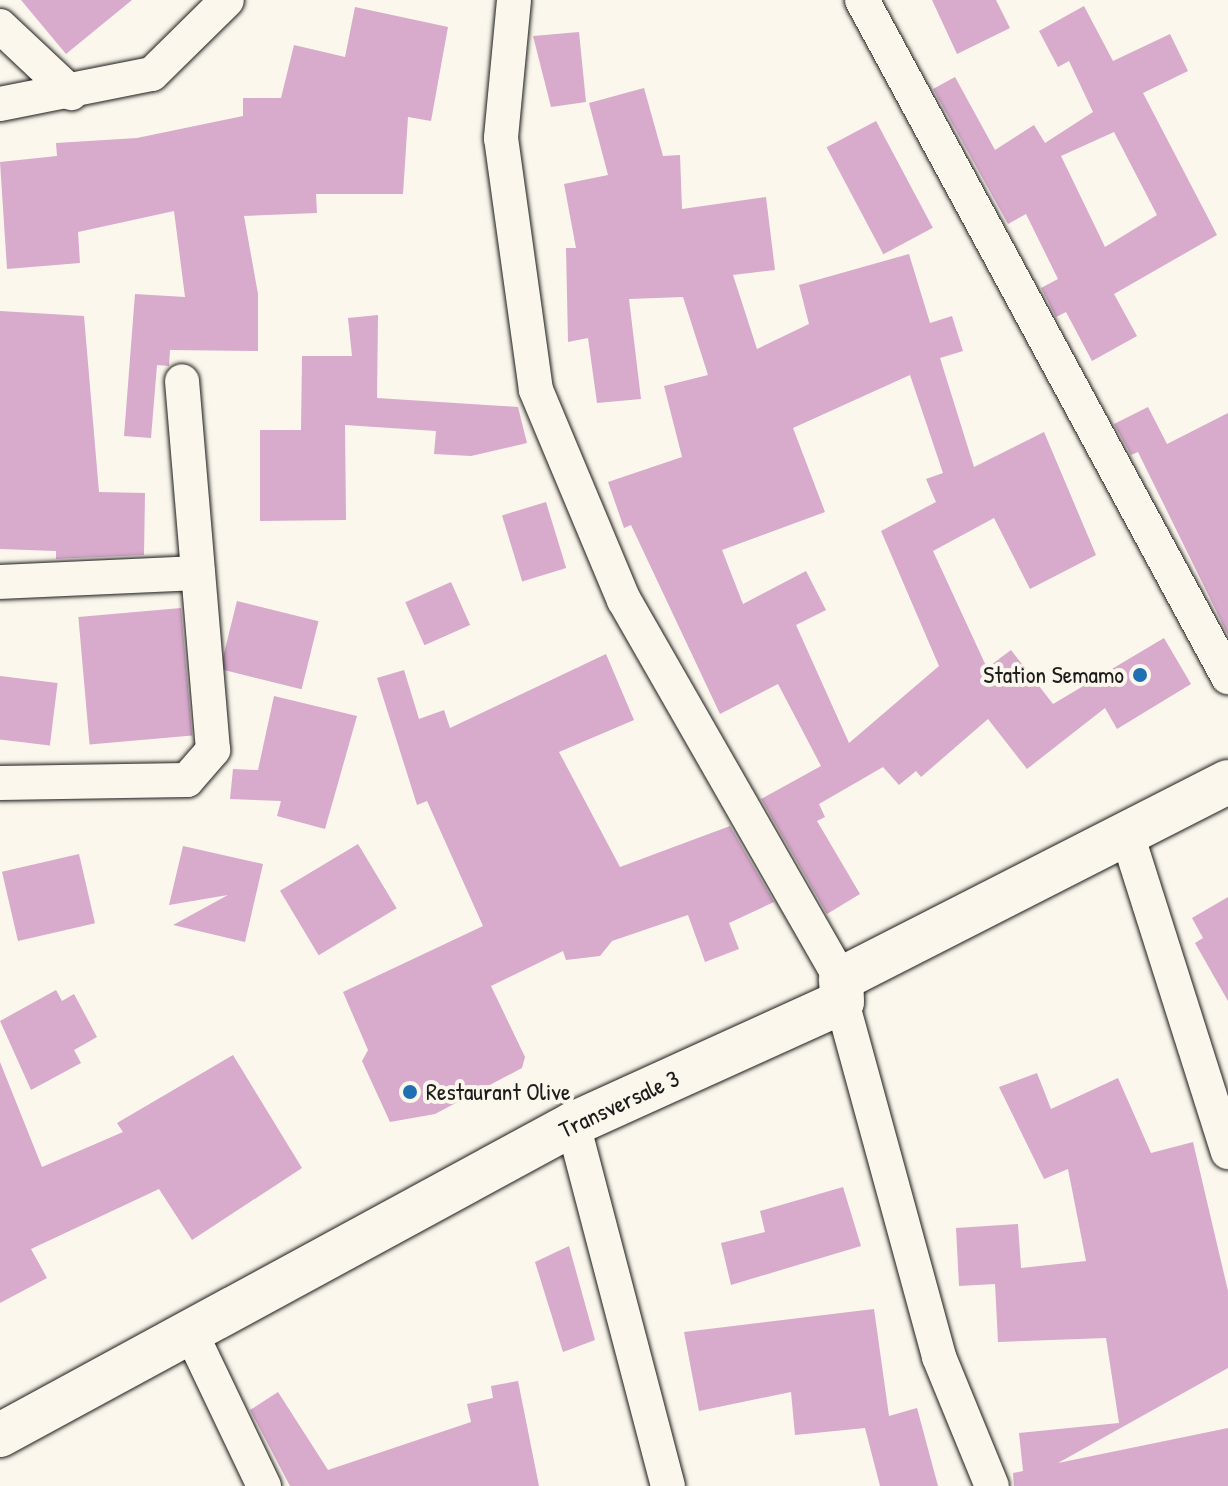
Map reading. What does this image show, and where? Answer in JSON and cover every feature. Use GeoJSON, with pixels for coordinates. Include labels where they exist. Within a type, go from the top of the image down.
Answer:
{"type":"FeatureCollection","features":[{"type":"Feature","properties":{"kind":"main road","name":"Transversale 3"},"geometry":{"type":"LineString","coordinates":[[0,1435],[573,1124],[841,991],[1126,831],[1228,782]]}},
{"type":"Feature","properties":{"kind":"street"},"geometry":{"type":"LineString","coordinates":[[0,104],[71,93],[152,74],[227,0]]}},
{"type":"Feature","properties":{"kind":"street"},"geometry":{"type":"LineString","coordinates":[[514,0],[501,138],[536,390],[624,600],[841,991],[939,1357],[992,1486]]}},
{"type":"Feature","properties":{"kind":"street"},"geometry":{"type":"LineString","coordinates":[[862,0],[1228,677]]}},
{"type":"Feature","properties":{"kind":"street"},"geometry":{"type":"LineString","coordinates":[[0,26],[71,93]]}},
{"type":"Feature","properties":{"kind":"street"},"geometry":{"type":"LineString","coordinates":[[0,783],[166,782],[203,769],[213,750],[182,381]]}},
{"type":"Feature","properties":{"kind":"street"},"geometry":{"type":"LineString","coordinates":[[0,582],[198,573]]}},
{"type":"Feature","properties":{"kind":"street"},"geometry":{"type":"LineString","coordinates":[[1126,831],[1228,1152]]}},
{"type":"Feature","properties":{"kind":"street"},"geometry":{"type":"LineString","coordinates":[[573,1124],[668,1486]]}},
{"type":"Feature","properties":{"kind":"street"},"geometry":{"type":"LineString","coordinates":[[190,1331],[264,1486]]}},
{"type":"Feature","properties":{"kind":"building"},"geometry":{"type":"Polygon","coordinates":[[[21,0],[132,0],[66,54],[21,0]]]}},
{"type":"Feature","properties":{"kind":"building"},"geometry":{"type":"Polygon","coordinates":[[[932,0],[996,0],[1010,28],[957,54],[932,0]]]}},
{"type":"Feature","properties":{"kind":"building"},"geometry":{"type":"Polygon","coordinates":[[[1084,6],[1113,61],[1170,34],[1188,71],[1143,93],[1217,235],[1114,294],[1137,336],[1092,361],[1066,312],[1056,317],[1041,288],[1058,279],[1026,214],[1008,224],[933,89],[955,77],[995,150],[1034,125],[1045,143],[1093,112],[1069,61],[1058,67],[1039,31],[1084,6]],[[1114,132],[1061,156],[1105,247],[1157,215],[1114,132]]]}},
{"type":"Feature","properties":{"kind":"building"},"geometry":{"type":"Polygon","coordinates":[[[355,7],[448,27],[431,121],[408,117],[403,194],[316,194],[317,213],[244,216],[258,294],[258,351],[170,350],[169,366],[157,365],[151,438],[124,436],[135,294],[185,297],[174,211],[78,232],[80,263],[7,269],[0,162],[57,156],[56,143],[137,138],[243,116],[243,98],[281,98],[294,45],[345,57],[355,7]]]}},
{"type":"Feature","properties":{"kind":"building"},"geometry":{"type":"Polygon","coordinates":[[[579,32],[586,102],[551,107],[533,36],[579,32]]]}},
{"type":"Feature","properties":{"kind":"building"},"geometry":{"type":"Polygon","coordinates":[[[644,88],[663,156],[680,155],[682,209],[766,197],[775,270],[733,275],[757,349],[809,324],[799,285],[909,254],[930,323],[952,316],[963,351],[940,358],[974,467],[1044,432],[1096,555],[1030,589],[994,518],[933,551],[987,668],[1011,650],[1053,704],[1164,638],[1191,684],[1117,729],[1105,708],[1027,769],[988,719],[921,777],[916,771],[899,785],[883,767],[819,804],[825,817],[817,821],[860,894],[827,914],[761,799],[821,766],[778,684],[720,714],[631,525],[624,528],[608,482],[682,457],[664,386],[708,375],[683,297],[629,299],[641,399],[597,403],[588,338],[568,342],[566,248],[576,248],[564,184],[608,175],[589,103],[644,88]],[[910,375],[793,428],[825,512],[722,550],[743,604],[806,571],[826,610],[796,625],[849,743],[939,666],[881,531],[936,502],[926,479],[943,473],[910,375]]]}},
{"type":"Feature","properties":{"kind":"building"},"geometry":{"type":"Polygon","coordinates":[[[876,121],[933,228],[883,254],[827,147],[876,121]]]}},
{"type":"Feature","properties":{"kind":"building"},"geometry":{"type":"Polygon","coordinates":[[[0,311],[84,316],[99,492],[145,493],[144,555],[56,559],[56,551],[0,549],[0,311]]]}},
{"type":"Feature","properties":{"kind":"building"},"geometry":{"type":"Polygon","coordinates":[[[378,315],[377,398],[518,407],[527,443],[471,456],[434,454],[436,431],[345,425],[346,520],[260,521],[260,430],[301,430],[302,356],[352,356],[348,318],[378,315]]]}},
{"type":"Feature","properties":{"kind":"building"},"geometry":{"type":"Polygon","coordinates":[[[1148,407],[1167,444],[1228,413],[1228,635],[1138,452],[1131,455],[1114,424],[1148,407]]]}},
{"type":"Feature","properties":{"kind":"building"},"geometry":{"type":"Polygon","coordinates":[[[546,502],[566,568],[522,581],[502,515],[546,502]]]}},
{"type":"Feature","properties":{"kind":"building"},"geometry":{"type":"Polygon","coordinates":[[[451,582],[470,625],[424,645],[405,602],[451,582]]]}},
{"type":"Feature","properties":{"kind":"building"},"geometry":{"type":"Polygon","coordinates":[[[237,601],[319,621],[302,689],[220,669],[237,601]]]}},
{"type":"Feature","properties":{"kind":"building"},"geometry":{"type":"Polygon","coordinates":[[[181,608],[192,736],[90,744],[78,617],[181,608]]]}},
{"type":"Feature","properties":{"kind":"building"},"geometry":{"type":"Polygon","coordinates":[[[606,654],[634,720],[559,752],[620,867],[730,826],[774,902],[729,923],[739,949],[705,962],[688,915],[612,941],[600,956],[566,960],[563,951],[491,986],[525,1057],[522,1068],[435,1114],[390,1122],[362,1061],[368,1050],[343,992],[483,926],[427,801],[417,805],[377,678],[404,670],[419,719],[444,710],[450,728],[606,654]]]}},
{"type":"Feature","properties":{"kind":"building"},"geometry":{"type":"Polygon","coordinates":[[[0,676],[58,683],[50,746],[0,739],[0,676]]]}},
{"type":"Feature","properties":{"kind":"building"},"geometry":{"type":"Polygon","coordinates":[[[274,696],[357,716],[325,829],[277,816],[281,801],[230,799],[233,769],[258,770],[274,696]]]}},
{"type":"Feature","properties":{"kind":"building"},"geometry":{"type":"Polygon","coordinates":[[[358,844],[397,908],[319,955],[280,891],[358,844]]]}},
{"type":"Feature","properties":{"kind":"building"},"geometry":{"type":"Polygon","coordinates":[[[183,846],[263,864],[245,942],[173,925],[228,895],[169,905],[183,846]]]}},
{"type":"Feature","properties":{"kind":"building"},"geometry":{"type":"Polygon","coordinates":[[[79,854],[95,923],[18,941],[2,872],[79,854]]]}},
{"type":"Feature","properties":{"kind":"building"},"geometry":{"type":"Polygon","coordinates":[[[1228,897],[1228,1001],[1195,943],[1203,938],[1192,918],[1228,897]]]}},
{"type":"Feature","properties":{"kind":"building"},"geometry":{"type":"Polygon","coordinates":[[[56,990],[62,1001],[74,994],[97,1037],[74,1050],[81,1063],[31,1090],[0,1021],[56,990]]]}},
{"type":"Feature","properties":{"kind":"building"},"geometry":{"type":"Polygon","coordinates":[[[233,1055],[302,1168],[192,1240],[159,1189],[31,1249],[47,1278],[0,1303],[0,1062],[42,1167],[123,1132],[117,1123],[233,1055]]]}},
{"type":"Feature","properties":{"kind":"building"},"geometry":{"type":"Polygon","coordinates":[[[1037,1073],[1051,1109],[1118,1078],[1151,1153],[1193,1142],[1228,1291],[1228,1368],[1058,1463],[1228,1428],[1228,1486],[1014,1486],[1013,1473],[1023,1471],[1019,1433],[1119,1423],[1106,1338],[998,1342],[995,1284],[959,1286],[956,1228],[1018,1224],[1021,1268],[1086,1261],[1068,1169],[1044,1179],[999,1087],[1037,1073]]]}},
{"type":"Feature","properties":{"kind":"building"},"geometry":{"type":"Polygon","coordinates":[[[843,1187],[861,1246],[731,1285],[721,1243],[765,1232],[760,1211],[843,1187]]]}},
{"type":"Feature","properties":{"kind":"building"},"geometry":{"type":"Polygon","coordinates":[[[569,1246],[595,1340],[563,1352],[535,1262],[569,1246]]]}},
{"type":"Feature","properties":{"kind":"building"},"geometry":{"type":"Polygon","coordinates":[[[874,1309],[889,1416],[917,1408],[938,1486],[880,1486],[865,1428],[795,1435],[791,1392],[699,1411],[684,1332],[874,1309]]]}},
{"type":"Feature","properties":{"kind":"building"},"geometry":{"type":"Polygon","coordinates":[[[518,1381],[539,1486],[290,1486],[250,1410],[278,1392],[328,1470],[471,1422],[467,1404],[493,1398],[491,1386],[518,1381]]]}},
{"type":"Feature","properties":{"kind":"place","name":"Station Semamo"},"geometry":{"type":"Point","coordinates":[1140,675]}},
{"type":"Feature","properties":{"kind":"place","name":"Restaurant Olive"},"geometry":{"type":"Point","coordinates":[410,1092]}}]}
